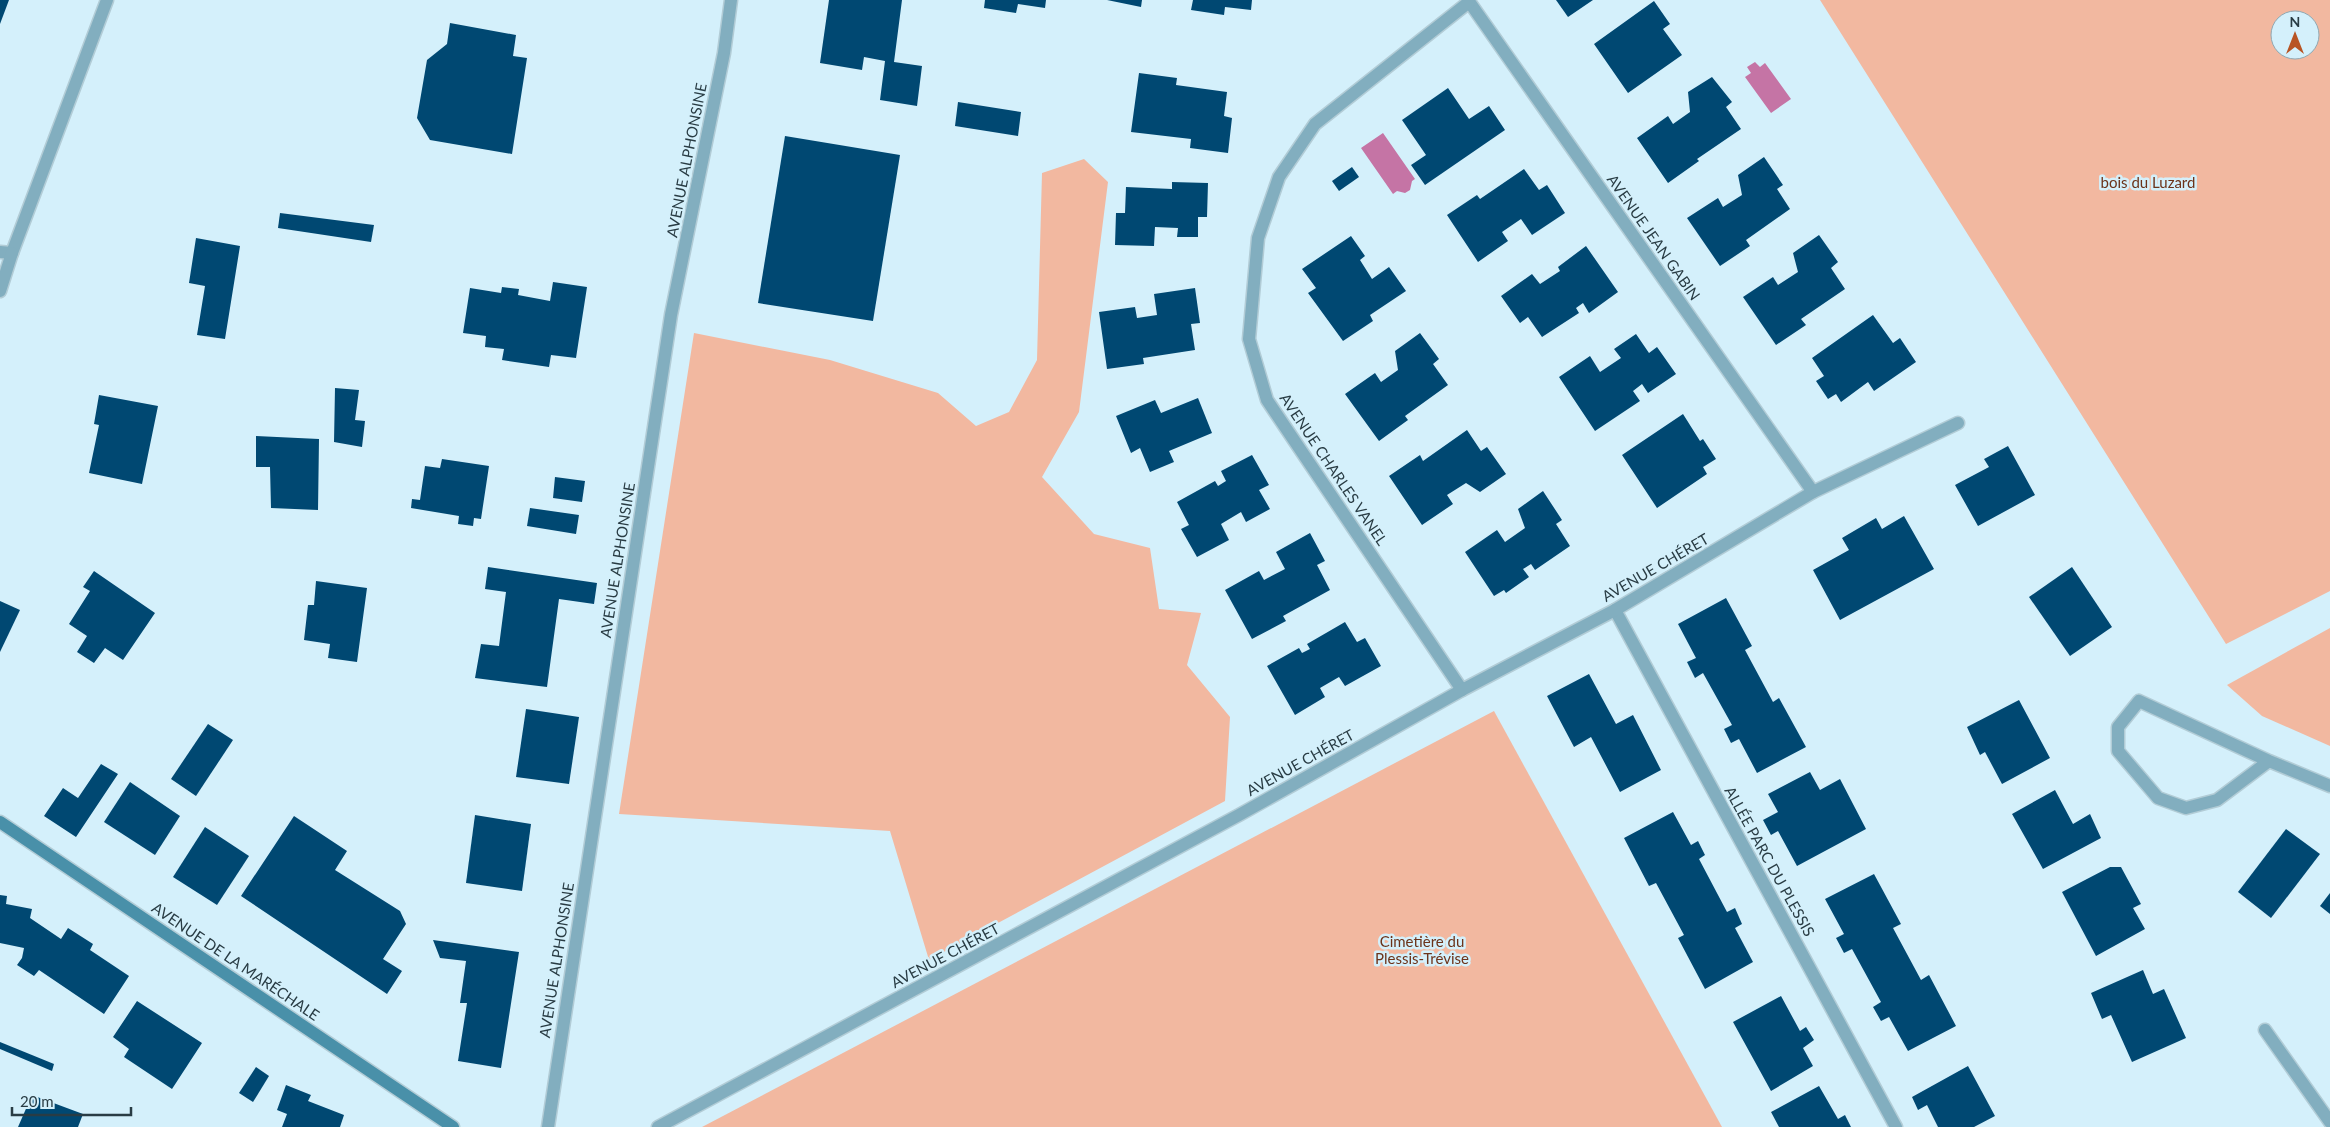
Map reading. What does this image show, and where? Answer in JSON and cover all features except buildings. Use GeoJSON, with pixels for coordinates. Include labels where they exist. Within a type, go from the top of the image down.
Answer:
{"type":"FeatureCollection","features":[{"type":"Feature","properties":{"kind":"street"},"geometry":{"type":"LineString","coordinates":[[0,291],[6,252],[107,0]]}},
{"type":"Feature","properties":{"kind":"street","name":"AVENUE ALPHONSINE"},"geometry":{"type":"LineString","coordinates":[[548,1127],[671,315],[724,53],[731,0]]}},
{"type":"Feature","properties":{"kind":"street","name":"AVENUE JEAN GABIN"},"geometry":{"type":"LineString","coordinates":[[1469,1],[1814,492]]}},
{"type":"Feature","properties":{"kind":"street","name":"AVENUE CHARLES VANEL"},"geometry":{"type":"LineString","coordinates":[[1462,690],[1267,400],[1249,339],[1258,238],[1279,177],[1315,124],[1469,1]]}},
{"type":"Feature","properties":{"kind":"street","name":"AVENUE CHÉRET"},"geometry":{"type":"LineString","coordinates":[[658,1127],[1230,820],[1462,690],[1615,610],[1814,492],[1958,423]]}},
{"type":"Feature","properties":{"kind":"street","name":"ALLÉE PARC DU PLESSIS"},"geometry":{"type":"LineString","coordinates":[[1615,610],[1896,1127]]}},
{"type":"Feature","properties":{"kind":"street"},"geometry":{"type":"LineString","coordinates":[[2269,761],[2218,800],[2186,808],[2158,798],[2118,750],[2118,727],[2139,702],[2269,761],[2330,786]]}},
{"type":"Feature","properties":{"kind":"street","name":"AVENUE DE LA MARÉCHALE"},"geometry":{"type":"LineString","coordinates":[[0,822],[453,1127]]}},
{"type":"Feature","properties":{"kind":"street"},"geometry":{"type":"LineString","coordinates":[[2265,1030],[2330,1122]]}},
{"type":"Feature","properties":{"kind":"green space","name":"bois du Luzard"},"geometry":{"type":"Polygon","coordinates":[[[1820,0],[2330,0],[2330,591],[2226,644],[1820,0]]]}},
{"type":"Feature","properties":{"kind":"green space"},"geometry":{"type":"Polygon","coordinates":[[[1084,159],[1108,182],[1079,412],[1042,477],[1094,534],[1150,548],[1159,609],[1201,613],[1187,665],[1230,717],[1225,801],[929,960],[890,831],[619,814],[694,333],[830,360],[938,393],[976,426],[1009,412],[1037,360],[1042,173],[1084,159]]]}},
{"type":"Feature","properties":{"kind":"green space"},"geometry":{"type":"Polygon","coordinates":[[[2330,628],[2330,746],[2262,716],[2227,685],[2330,628]]]}},
{"type":"Feature","properties":{"kind":"green space","name":"Cimetière du Plessis-Trévise"},"geometry":{"type":"Polygon","coordinates":[[[1494,711],[1722,1127],[702,1127],[1494,711]]]}},
{"type":"Feature","properties":{"kind":"shaded area"},"geometry":{"type":"Polygon","coordinates":[[[1755,62],[1760,67],[1765,63],[1791,99],[1771,113],[1745,77],[1751,73],[1747,67],[1755,62]]]}},
{"type":"Feature","properties":{"kind":"shaded area"},"geometry":{"type":"Polygon","coordinates":[[[1383,133],[1415,179],[1412,181],[1410,190],[1405,193],[1397,191],[1393,194],[1361,148],[1383,133]]]}}]}
